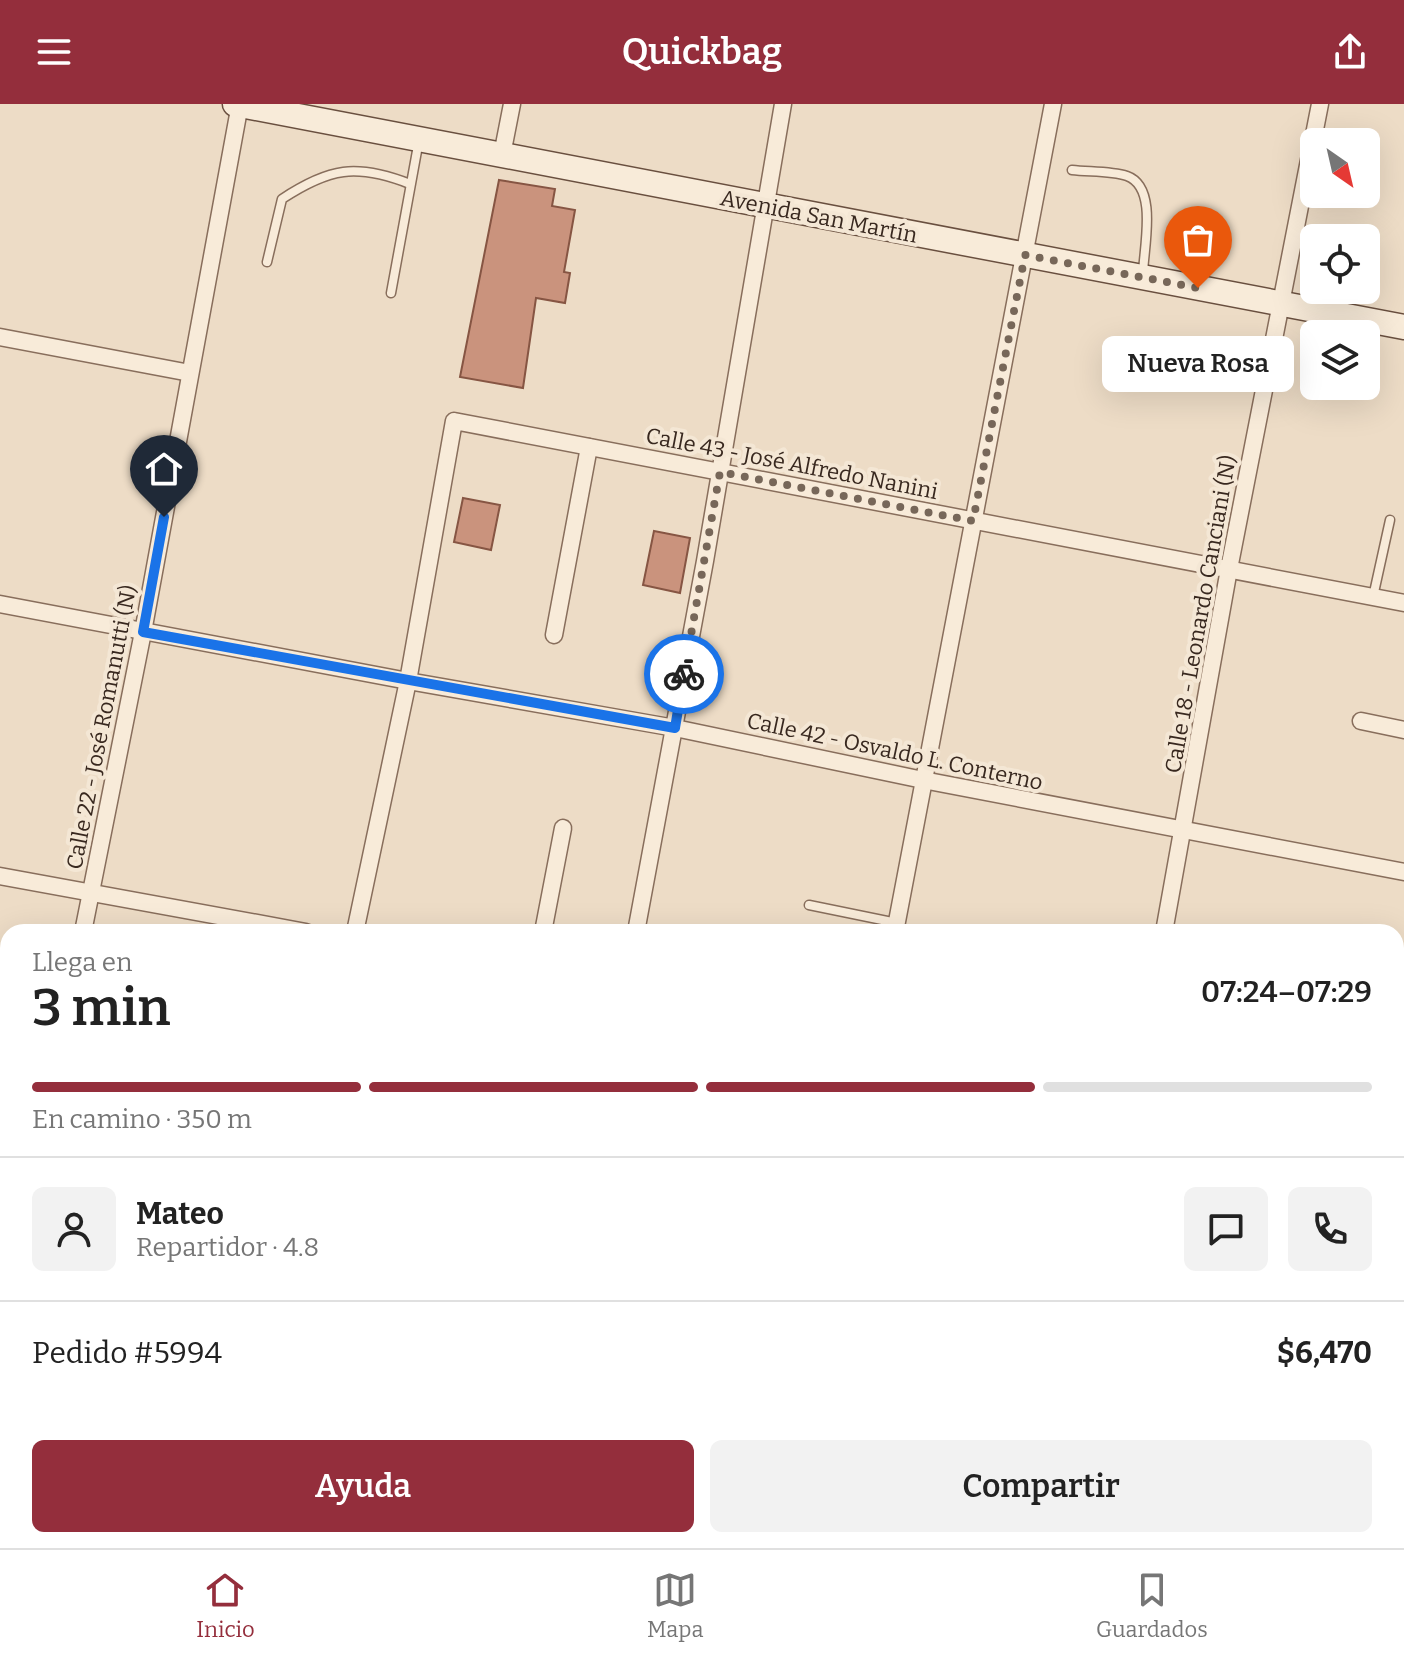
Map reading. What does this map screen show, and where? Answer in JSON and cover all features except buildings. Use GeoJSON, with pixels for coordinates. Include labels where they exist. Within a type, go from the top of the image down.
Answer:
{"type":"FeatureCollection","features":[{"type":"Feature","properties":{"kind":"main road","name":"Avenida San Martín"},"geometry":{"type":"LineString","coordinates":[[238,104],[1404,327]]}},
{"type":"Feature","properties":{"kind":"street","name":"Calle 22 - José Romanutti (N)"},"geometry":{"type":"LineString","coordinates":[[85,924],[143,632],[238,104]]}},
{"type":"Feature","properties":{"kind":"street"},"geometry":{"type":"LineString","coordinates":[[502,155],[512,104]]}},
{"type":"Feature","properties":{"kind":"street"},"geometry":{"type":"LineString","coordinates":[[638,924],[675,728],[783,104]]}},
{"type":"Feature","properties":{"kind":"street"},"geometry":{"type":"LineString","coordinates":[[897,924],[1053,104]]}},
{"type":"Feature","properties":{"kind":"street","name":"Calle 18 - Leonardo Canciani (N)"},"geometry":{"type":"LineString","coordinates":[[1165,924],[1229,569],[1320,104]]}},
{"type":"Feature","properties":{"kind":"street"},"geometry":{"type":"LineString","coordinates":[[0,337],[190,373]]}},
{"type":"Feature","properties":{"kind":"street","name":"Calle 43 - José Alfredo Nanini"},"geometry":{"type":"LineString","coordinates":[[408,681],[454,421],[1404,603]]}},
{"type":"Feature","properties":{"kind":"street"},"geometry":{"type":"LineString","coordinates":[[554,635],[589,447]]}},
{"type":"Feature","properties":{"kind":"street","name":"Calle 42 - Osvaldo L. Conterno"},"geometry":{"type":"LineString","coordinates":[[0,604],[675,728],[923,780],[1404,872]]}},
{"type":"Feature","properties":{"kind":"street"},"geometry":{"type":"LineString","coordinates":[[357,924],[408,681]]}},
{"type":"Feature","properties":{"kind":"street"},"geometry":{"type":"LineString","coordinates":[[1361,721],[1404,730]]}},
{"type":"Feature","properties":{"kind":"street"},"geometry":{"type":"LineString","coordinates":[[545,924],[563,828]]}},
{"type":"Feature","properties":{"kind":"street"},"geometry":{"type":"LineString","coordinates":[[0,876],[262,924]]}},
{"type":"Feature","properties":{"kind":"lane"},"geometry":{"type":"LineString","coordinates":[[391,293],[419,139]]}},
{"type":"Feature","properties":{"kind":"lane"},"geometry":{"type":"LineString","coordinates":[[1072,170],[1126,176],[1140,183],[1147,196],[1142,278]]}},
{"type":"Feature","properties":{"kind":"lane"},"geometry":{"type":"LineString","coordinates":[[267,262],[282,199],[305,184],[336,171],[369,173],[410,184]]}},
{"type":"Feature","properties":{"kind":"lane"},"geometry":{"type":"LineString","coordinates":[[1373,597],[1390,520]]}},
{"type":"Feature","properties":{"kind":"lane"},"geometry":{"type":"LineString","coordinates":[[809,905],[881,924]]}},
{"type":"Feature","properties":{"kind":"way so far"},"geometry":{"type":"LineString","coordinates":[[684,674],[720,472],[973,521],[1025,255],[1198,288]]}},
{"type":"Feature","properties":{"kind":"place","name":"Nueva Rosa"},"geometry":{"type":"Point","coordinates":[1198,288]}},
{"type":"Feature","properties":{"kind":"route"},"geometry":{"type":"LineString","coordinates":[[164,517],[143,632],[675,728],[684,674]]}}]}
